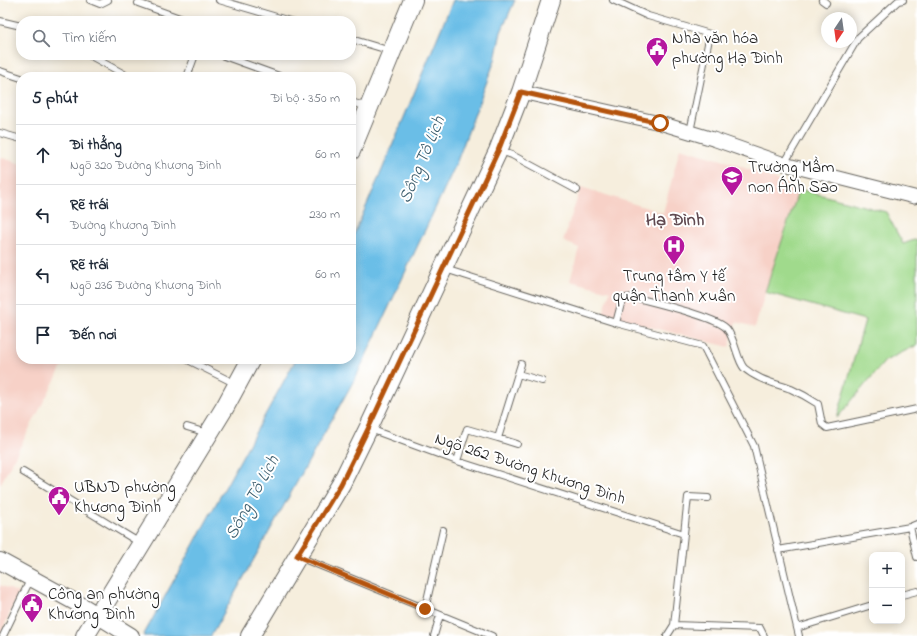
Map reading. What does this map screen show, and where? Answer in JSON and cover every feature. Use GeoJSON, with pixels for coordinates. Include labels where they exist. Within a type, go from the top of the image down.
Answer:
{"type":"FeatureCollection","features":[{"type":"Feature","properties":{"kind":"main road"},"geometry":{"type":"LineString","coordinates":[[356,139],[413,0]]}},
{"type":"Feature","properties":{"kind":"main road"},"geometry":{"type":"LineString","coordinates":[[250,636],[341,484],[368,429],[498,151],[521,92],[551,0]]}},
{"type":"Feature","properties":{"kind":"main road"},"geometry":{"type":"LineString","coordinates":[[85,636],[209,433],[249,364]]}},
{"type":"Feature","properties":{"kind":"street"},"geometry":{"type":"LineString","coordinates":[[521,92],[660,123],[713,139],[784,164],[916,200]]}},
{"type":"Feature","properties":{"kind":"street"},"geometry":{"type":"LineString","coordinates":[[0,562],[97,615],[132,636]]}},
{"type":"Feature","properties":{"kind":"lane"},"geometry":{"type":"LineString","coordinates":[[90,0],[100,4],[108,0]]}},
{"type":"Feature","properties":{"kind":"lane"},"geometry":{"type":"LineString","coordinates":[[219,0],[273,16]]}},
{"type":"Feature","properties":{"kind":"lane"},"geometry":{"type":"LineString","coordinates":[[613,0],[648,16],[710,34],[690,132]]}},
{"type":"Feature","properties":{"kind":"lane"},"geometry":{"type":"LineString","coordinates":[[784,164],[858,38],[898,1],[903,0]]}},
{"type":"Feature","properties":{"kind":"lane"},"geometry":{"type":"LineString","coordinates":[[138,3],[174,16]]}},
{"type":"Feature","properties":{"kind":"lane"},"geometry":{"type":"LineString","coordinates":[[0,22],[16,25]]}},
{"type":"Feature","properties":{"kind":"lane"},"geometry":{"type":"LineString","coordinates":[[356,40],[392,51]]}},
{"type":"Feature","properties":{"kind":"lane"},"geometry":{"type":"LineString","coordinates":[[98,60],[120,72]]}},
{"type":"Feature","properties":{"kind":"lane"},"geometry":{"type":"LineString","coordinates":[[189,72],[193,60]]}},
{"type":"Feature","properties":{"kind":"lane"},"geometry":{"type":"LineString","coordinates":[[236,60],[268,72]]}},
{"type":"Feature","properties":{"kind":"lane"},"geometry":{"type":"LineString","coordinates":[[0,71],[16,76]]}},
{"type":"Feature","properties":{"kind":"lane"},"geometry":{"type":"LineString","coordinates":[[356,104],[369,108]]}},
{"type":"Feature","properties":{"kind":"lane"},"geometry":{"type":"LineString","coordinates":[[0,133],[16,138]]}},
{"type":"Feature","properties":{"kind":"lane"},"geometry":{"type":"LineString","coordinates":[[498,151],[512,155],[577,190]]}},
{"type":"Feature","properties":{"kind":"lane"},"geometry":{"type":"LineString","coordinates":[[443,268],[616,323],[703,346],[754,446],[799,636]]}},
{"type":"Feature","properties":{"kind":"lane"},"geometry":{"type":"LineString","coordinates":[[616,323],[620,304],[626,298],[632,297],[709,318],[727,328],[735,343],[744,367],[765,382],[792,390],[810,398],[818,404],[822,424],[827,428],[917,409]]}},
{"type":"Feature","properties":{"kind":"lane"},"geometry":{"type":"LineString","coordinates":[[196,364],[237,385]]}},
{"type":"Feature","properties":{"kind":"lane"},"geometry":{"type":"LineString","coordinates":[[498,438],[521,364]]}},
{"type":"Feature","properties":{"kind":"lane"},"geometry":{"type":"LineString","coordinates":[[518,374],[542,381]]}},
{"type":"Feature","properties":{"kind":"lane"},"geometry":{"type":"LineString","coordinates":[[187,427],[209,433]]}},
{"type":"Feature","properties":{"kind":"lane","name":"Ngõ 262 Đường Khương Đình"},"geometry":{"type":"LineString","coordinates":[[368,429],[457,460],[684,534]]}},
{"type":"Feature","properties":{"kind":"lane"},"geometry":{"type":"LineString","coordinates":[[457,460],[467,429],[517,444]]}},
{"type":"Feature","properties":{"kind":"lane"},"geometry":{"type":"LineString","coordinates":[[23,472],[141,544]]}},
{"type":"Feature","properties":{"kind":"lane"},"geometry":{"type":"LineString","coordinates":[[666,636],[674,625],[688,497],[708,498]]}},
{"type":"Feature","properties":{"kind":"lane"},"geometry":{"type":"LineString","coordinates":[[778,550],[910,527],[917,524]]}},
{"type":"Feature","properties":{"kind":"lane"},"geometry":{"type":"LineString","coordinates":[[910,527],[917,557]]}},
{"type":"Feature","properties":{"kind":"lane"},"geometry":{"type":"LineString","coordinates":[[425,609],[443,530]]}},
{"type":"Feature","properties":{"kind":"lane"},"geometry":{"type":"LineString","coordinates":[[297,556],[492,636]]}},
{"type":"Feature","properties":{"kind":"lane"},"geometry":{"type":"LineString","coordinates":[[3,636],[31,578]]}},
{"type":"Feature","properties":{"kind":"lane"},"geometry":{"type":"LineString","coordinates":[[905,594],[917,591]]}},
{"type":"Feature","properties":{"kind":"lane"},"geometry":{"type":"LineString","coordinates":[[797,628],[869,606]]}},
{"type":"Feature","properties":{"kind":"lane"},"geometry":{"type":"LineString","coordinates":[[434,636],[440,615]]}},
{"type":"Feature","properties":{"kind":"lane"},"geometry":{"type":"LineString","coordinates":[[674,625],[760,628],[764,636]]}},
{"type":"Feature","properties":{"kind":"shaded area","name":"Trung tâm Y tế quận Thanh Xuân"},"geometry":{"type":"Polygon","coordinates":[[[680,148],[732,163],[799,189],[755,327],[736,322],[729,347],[603,315],[610,291],[570,281],[579,248],[563,241],[581,187],[663,213],[680,148]]]}},
{"type":"Feature","properties":{"kind":"shaded area"},"geometry":{"type":"Polygon","coordinates":[[[0,157],[16,162],[16,364],[63,364],[0,485],[0,157]]]}},
{"type":"Feature","properties":{"kind":"shaded area"},"geometry":{"type":"Polygon","coordinates":[[[0,585],[19,593],[0,635],[0,585]]]}},
{"type":"Feature","properties":{"kind":"green space"},"geometry":{"type":"Polygon","coordinates":[[[799,189],[886,212],[903,244],[917,239],[917,345],[885,361],[837,418],[865,320],[765,292],[799,189]]]}},
{"type":"Feature","properties":{"kind":"water","name":"Sông Tô Lịch"},"geometry":{"type":"Polygon","coordinates":[[[453,0],[515,0],[501,32],[495,60],[456,164],[358,373],[211,636],[143,636],[293,364],[356,364],[356,230],[453,0]]]}},
{"type":"Feature","properties":{"kind":"place","name":"Nhà văn hóa phường Hạ Đình"},"geometry":{"type":"Point","coordinates":[657,68]}},
{"type":"Feature","properties":{"kind":"place","name":"Trường Mầm non Ánh Sao"},"geometry":{"type":"Point","coordinates":[732,196]}},
{"type":"Feature","properties":{"kind":"place","name":"Trung tâm Y tế quận Thanh Xuân"},"geometry":{"type":"Point","coordinates":[674,266]}},
{"type":"Feature","properties":{"kind":"place","name":"UBND phường Khương Đình"},"geometry":{"type":"Point","coordinates":[59,516]}},
{"type":"Feature","properties":{"kind":"place","name":"Công an phường Khương Đình"},"geometry":{"type":"Point","coordinates":[32,624]}},
{"type":"Feature","properties":{"kind":"district","name":"Hạ Đình"},"geometry":{"type":"Point","coordinates":[675,221]}},
{"type":"Feature","properties":{"kind":"route"},"geometry":{"type":"LineString","coordinates":[[425,609],[297,556],[341,484],[368,429],[498,151],[521,92],[660,123]]}}]}
